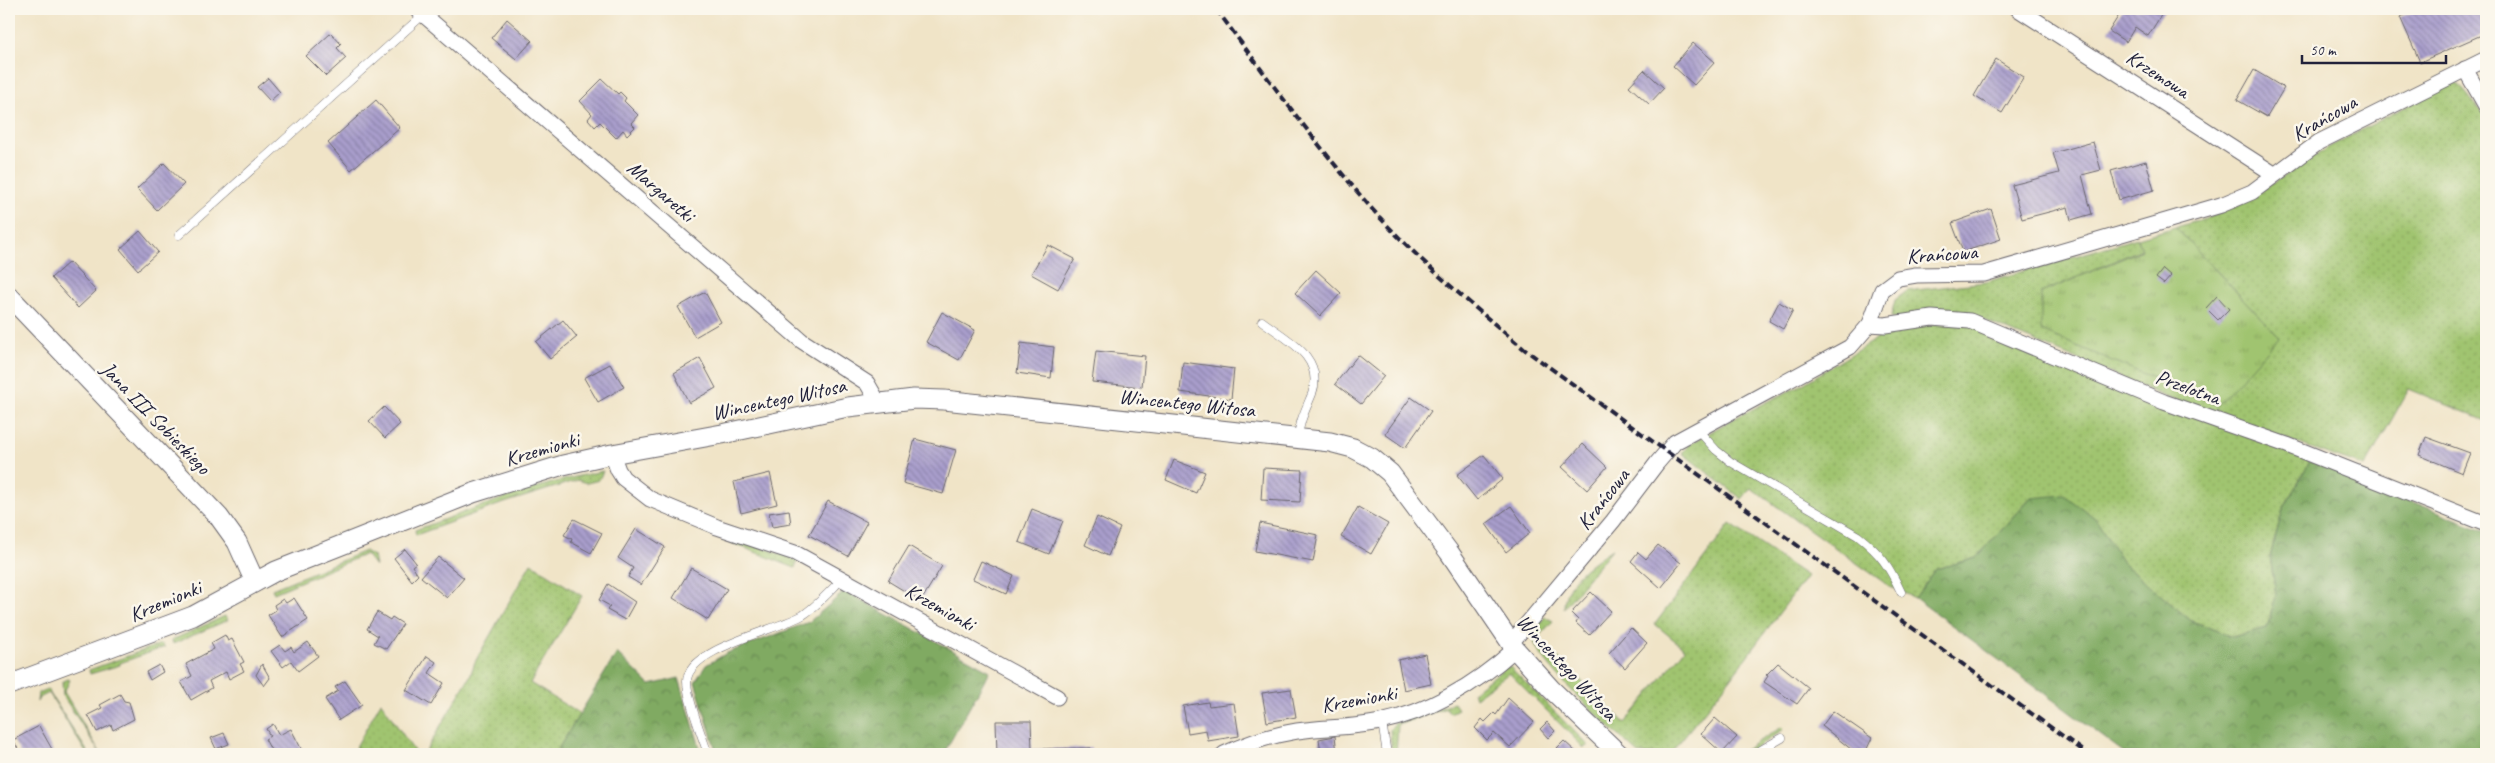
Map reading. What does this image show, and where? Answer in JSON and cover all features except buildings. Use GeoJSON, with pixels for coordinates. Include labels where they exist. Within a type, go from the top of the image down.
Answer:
{"type":"FeatureCollection","features":[{"type":"Feature","properties":{"kind":"street","name":"Krzemowa"},"geometry":{"type":"LineString","coordinates":[[2018,9],[2274,174]]}},
{"type":"Feature","properties":{"kind":"street","name":"Margaretki"},"geometry":{"type":"LineString","coordinates":[[421,12],[802,341],[867,383],[878,402]]}},
{"type":"Feature","properties":{"kind":"street","name":"Krańcowa"},"geometry":{"type":"LineString","coordinates":[[1513,646],[1657,463],[1676,442],[1850,347],[1870,324],[1882,290],[1898,278],[1916,275],[1984,274],[2221,205],[2252,192],[2319,142],[2486,59]]}},
{"type":"Feature","properties":{"kind":"street"},"geometry":{"type":"LineString","coordinates":[[2465,69],[2486,106]]}},
{"type":"Feature","properties":{"kind":"street","name":"Jana III Sobieskiego"},"geometry":{"type":"LineString","coordinates":[[9,296],[219,517],[237,542],[255,582]]}},
{"type":"Feature","properties":{"kind":"street","name":"Przelotna"},"geometry":{"type":"LineString","coordinates":[[1870,324],[1885,325],[1932,318],[1970,321],[2164,402],[2288,445],[2486,524]]}},
{"type":"Feature","properties":{"kind":"street","name":"Wincentego Witosa"},"geometry":{"type":"LineString","coordinates":[[612,454],[878,402],[914,399],[944,400],[1298,438],[1330,442],[1353,448],[1372,458],[1390,473],[1449,552],[1513,646],[1551,689],[1619,754]]}},
{"type":"Feature","properties":{"kind":"street","name":"Krzemionki"},"geometry":{"type":"LineString","coordinates":[[9,685],[192,616],[255,582],[294,564],[473,492],[562,465],[612,454],[618,470],[624,478],[650,499],[717,527],[795,553],[1057,697]]}},
{"type":"Feature","properties":{"kind":"street","name":"Krzemionki"},"geometry":{"type":"LineString","coordinates":[[1224,754],[1278,735],[1382,722],[1456,694],[1474,683],[1513,646]]}},
{"type":"Feature","properties":{"kind":"lane"},"geometry":{"type":"LineString","coordinates":[[178,234],[421,12]]}},
{"type":"Feature","properties":{"kind":"lane"},"geometry":{"type":"LineString","coordinates":[[1262,321],[1304,352],[1312,364],[1316,379],[1299,426],[1298,438]]}},
{"type":"Feature","properties":{"kind":"lane"},"geometry":{"type":"LineString","coordinates":[[1697,429],[1716,450],[1731,462],[1858,536],[1877,551],[1889,565],[1902,592]]}},
{"type":"Feature","properties":{"kind":"lane"},"geometry":{"type":"LineString","coordinates":[[708,754],[690,696],[687,681],[688,672],[698,660],[712,652],[802,615],[820,602],[842,578]]}},
{"type":"Feature","properties":{"kind":"lane"},"geometry":{"type":"LineString","coordinates":[[1382,722],[1387,754]]}},
{"type":"Feature","properties":{"kind":"lane"},"geometry":{"type":"LineString","coordinates":[[1754,754],[1782,738]]}},
{"type":"Feature","properties":{"kind":"green space"},"geometry":{"type":"Polygon","coordinates":[[[2457,84],[2486,117],[2486,421],[2409,389],[2365,467],[2166,397],[1979,318],[1898,319],[1891,316],[1895,300],[1907,291],[1986,282],[2137,238],[2142,249],[2041,293],[2279,337],[2175,227],[2206,219],[2240,204],[2331,146],[2447,85],[2457,84]]]}},
{"type":"Feature","properties":{"kind":"green space"},"geometry":{"type":"Polygon","coordinates":[[[2175,227],[2279,337],[2218,405],[2041,331],[2041,293],[2142,250],[2138,238],[2175,227]]]}},
{"type":"Feature","properties":{"kind":"green space"},"geometry":{"type":"Polygon","coordinates":[[[1933,324],[1970,325],[2310,461],[2283,509],[2270,557],[2276,595],[2267,628],[2232,637],[2190,620],[2123,563],[2095,518],[2031,498],[1976,558],[1936,569],[1915,598],[1889,586],[1751,488],[1742,499],[1682,453],[1689,445],[1731,420],[1803,384],[1884,334],[1933,324]]]}},
{"type":"Feature","properties":{"kind":"green space"},"geometry":{"type":"Polygon","coordinates":[[[2310,461],[2486,531],[2486,744],[2470,754],[2126,754],[1915,598],[1936,569],[1976,558],[2031,498],[2064,495],[2095,518],[2123,563],[2190,620],[2232,637],[2267,628],[2276,595],[2270,557],[2283,509],[2310,461]]]}},
{"type":"Feature","properties":{"kind":"green space"},"geometry":{"type":"Polygon","coordinates":[[[603,471],[599,480],[587,483],[578,480],[498,505],[416,535],[415,530],[508,497],[555,482],[603,471]]]}},
{"type":"Feature","properties":{"kind":"green space"},"geometry":{"type":"Polygon","coordinates":[[[1730,524],[1807,576],[1727,683],[1670,754],[1639,754],[1580,698],[1549,665],[1534,640],[1535,630],[1545,617],[1553,621],[1540,635],[1543,644],[1625,723],[1685,649],[1655,624],[1730,524]]]}},
{"type":"Feature","properties":{"kind":"green space"},"geometry":{"type":"Polygon","coordinates":[[[723,533],[797,560],[795,568],[722,539],[723,533]]]}},
{"type":"Feature","properties":{"kind":"green space"},"geometry":{"type":"Polygon","coordinates":[[[1612,549],[1564,608],[1565,598],[1569,589],[1580,573],[1612,549]]]}},
{"type":"Feature","properties":{"kind":"green space"},"geometry":{"type":"Polygon","coordinates":[[[365,551],[373,556],[375,566],[366,554],[274,593],[272,589],[365,551]]]}},
{"type":"Feature","properties":{"kind":"green space"},"geometry":{"type":"Polygon","coordinates":[[[531,563],[582,596],[530,683],[580,714],[555,754],[424,754],[470,676],[475,662],[531,563]]]}},
{"type":"Feature","properties":{"kind":"green space"},"geometry":{"type":"Polygon","coordinates":[[[845,591],[990,671],[944,753],[717,754],[695,682],[706,665],[727,653],[809,622],[845,591]]]}},
{"type":"Feature","properties":{"kind":"green space"},"geometry":{"type":"Polygon","coordinates":[[[225,616],[228,620],[173,644],[172,640],[225,616]]]}},
{"type":"Feature","properties":{"kind":"green space"},"geometry":{"type":"Polygon","coordinates":[[[161,644],[165,647],[120,663],[120,665],[90,674],[89,670],[161,644]]]}},
{"type":"Feature","properties":{"kind":"green space"},"geometry":{"type":"Polygon","coordinates":[[[617,653],[650,685],[679,678],[702,754],[555,754],[617,653]]]}},
{"type":"Feature","properties":{"kind":"green space"},"geometry":{"type":"Polygon","coordinates":[[[1506,667],[1510,667],[1588,745],[1584,748],[1509,673],[1475,698],[1473,692],[1506,667]]]}},
{"type":"Feature","properties":{"kind":"green space"},"geometry":{"type":"Polygon","coordinates":[[[70,680],[64,692],[101,754],[63,696],[62,682],[70,680]]]}},
{"type":"Feature","properties":{"kind":"green space"},"geometry":{"type":"Polygon","coordinates":[[[47,689],[89,754],[87,754],[49,693],[39,698],[37,702],[38,693],[47,689]]]}},
{"type":"Feature","properties":{"kind":"green space"},"geometry":{"type":"Polygon","coordinates":[[[381,702],[416,754],[352,754],[381,702]]]}},
{"type":"Feature","properties":{"kind":"green space"},"geometry":{"type":"Polygon","coordinates":[[[1454,703],[1458,709],[1450,713],[1446,708],[1398,725],[1396,754],[1392,754],[1390,730],[1394,724],[1454,703]]]}},
{"type":"Feature","properties":{"kind":"green space"},"geometry":{"type":"Polygon","coordinates":[[[1782,727],[1784,729],[1747,754],[1738,754],[1782,727]]]}},
{"type":"Feature","properties":{"kind":"railway"},"geometry":{"type":"LineString","coordinates":[[1216,9],[1312,136],[1373,210],[1427,265],[1485,316],[1524,349],[2088,754]]}}]}
